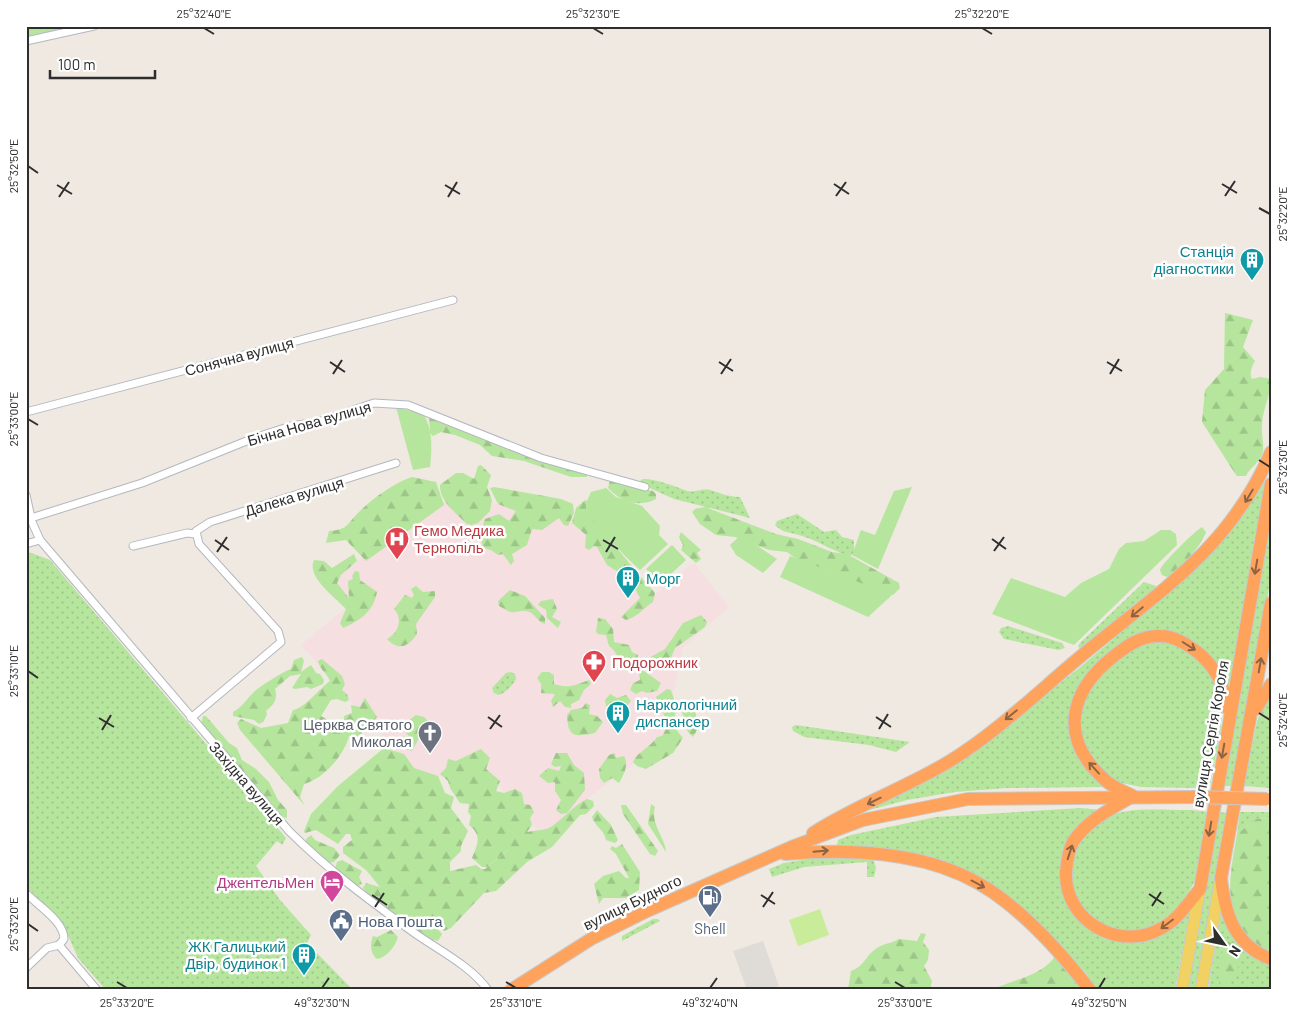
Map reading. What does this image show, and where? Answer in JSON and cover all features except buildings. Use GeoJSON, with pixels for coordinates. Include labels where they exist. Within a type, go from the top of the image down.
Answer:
{"type":"FeatureCollection","features":[{"type":"Feature","properties":{"kind":"highway"},"geometry":{"type":"LineString","coordinates":[[794,846],[828,823],[950,760],[1012,715],[1177,578],[1225,531],[1256,486],[1271,452]]}},
{"type":"Feature","properties":{"kind":"highway","name":"вулиця Сергія Короля"},"geometry":{"type":"LineString","coordinates":[[1200,889],[1271,484]]}},
{"type":"Feature","properties":{"kind":"highway"},"geometry":{"type":"LineString","coordinates":[[1271,603],[1221,878],[1224,903],[1230,923],[1247,946],[1271,958]]}},
{"type":"Feature","properties":{"kind":"highway"},"geometry":{"type":"LineString","coordinates":[[1133,796],[1106,782],[1079,749],[1074,732],[1074,716],[1078,697],[1092,677],[1111,659],[1134,641],[1147,637],[1162,635],[1177,639],[1192,647],[1214,670],[1223,683],[1228,721]]}},
{"type":"Feature","properties":{"kind":"highway"},"geometry":{"type":"LineString","coordinates":[[1249,725],[1261,698],[1271,684]]}},
{"type":"Feature","properties":{"kind":"highway"},"geometry":{"type":"LineString","coordinates":[[794,846],[863,820],[968,799],[1133,796],[1270,799]]}},
{"type":"Feature","properties":{"kind":"highway"},"geometry":{"type":"LineString","coordinates":[[1133,796],[1091,822],[1072,844],[1068,855],[1066,881],[1074,904],[1082,916],[1092,925],[1114,935],[1135,937],[1148,934],[1170,922],[1200,889]]}},
{"type":"Feature","properties":{"kind":"highway","name":"вулиця Будного"},"geometry":{"type":"LineString","coordinates":[[511,990],[546,966],[662,903],[794,846]]}},
{"type":"Feature","properties":{"kind":"highway"},"geometry":{"type":"LineString","coordinates":[[773,855],[830,850],[898,856],[964,876],[993,892],[1022,915],[1044,936],[1090,990]]}},
{"type":"Feature","properties":{"kind":"main road"},"geometry":{"type":"LineString","coordinates":[[1201,990],[1221,878]]}},
{"type":"Feature","properties":{"kind":"main road","name":"вулиця Сергія Короля"},"geometry":{"type":"LineString","coordinates":[[1182,990],[1200,889]]}},
{"type":"Feature","properties":{"kind":"street"},"geometry":{"type":"LineString","coordinates":[[26,41],[94,26]]}},
{"type":"Feature","properties":{"kind":"street","name":"Сонячна вулиця"},"geometry":{"type":"LineString","coordinates":[[26,412],[452,300]]}},
{"type":"Feature","properties":{"kind":"street","name":"Бічна Нова вулиця"},"geometry":{"type":"LineString","coordinates":[[31,518],[142,483],[254,438],[291,426],[318,422],[364,406],[389,402],[408,405],[541,458],[645,487]]}},
{"type":"Feature","properties":{"kind":"street","name":"Далека вулиця"},"geometry":{"type":"LineString","coordinates":[[134,546],[187,533],[196,534],[201,526],[210,522],[396,463]]}},
{"type":"Feature","properties":{"kind":"street","name":"Західна вулиця"},"geometry":{"type":"LineString","coordinates":[[26,495],[31,518],[40,540],[256,795],[309,851],[384,912],[475,975],[488,990]]}},
{"type":"Feature","properties":{"kind":"street"},"geometry":{"type":"LineString","coordinates":[[191,718],[282,642],[278,631],[199,544],[196,534]]}},
{"type":"Feature","properties":{"kind":"street"},"geometry":{"type":"LineString","coordinates":[[26,544],[40,540]]}},
{"type":"Feature","properties":{"kind":"street"},"geometry":{"type":"LineString","coordinates":[[26,893],[64,932],[64,939],[59,945],[47,948],[26,968]]}},
{"type":"Feature","properties":{"kind":"street"},"geometry":{"type":"LineString","coordinates":[[59,945],[97,990]]}},
{"type":"Feature","properties":{"kind":"shaded area"},"geometry":{"type":"Polygon","coordinates":[[[432,501],[524,505],[567,513],[592,532],[650,600],[670,580],[694,563],[729,607],[683,647],[670,707],[674,727],[632,765],[593,794],[543,837],[476,759],[425,784],[301,645],[348,606],[331,583],[432,501]]]}},
{"type":"Feature","properties":{"kind":"shaded area"},"geometry":{"type":"Polygon","coordinates":[[[763,941],[779,986],[768,990],[747,990],[733,951],[763,941]]]}},
{"type":"Feature","properties":{"kind":"green space"},"geometry":{"type":"Polygon","coordinates":[[[26,26],[96,26],[26,41],[26,26]]]}},
{"type":"Feature","properties":{"kind":"green space"},"geometry":{"type":"Polygon","coordinates":[[[1225,313],[1253,320],[1243,347],[1255,361],[1251,370],[1251,377],[1252,379],[1260,377],[1271,379],[1262,424],[1263,451],[1260,459],[1246,476],[1237,476],[1202,422],[1205,390],[1224,369],[1225,313]]]}},
{"type":"Feature","properties":{"kind":"green space"},"geometry":{"type":"Polygon","coordinates":[[[396,407],[423,414],[430,433],[430,467],[413,470],[396,407]]]}},
{"type":"Feature","properties":{"kind":"green space"},"geometry":{"type":"Polygon","coordinates":[[[429,416],[587,474],[587,477],[571,477],[524,461],[492,456],[480,445],[455,435],[441,432],[433,436],[430,433],[429,416]]]}},
{"type":"Feature","properties":{"kind":"green space"},"geometry":{"type":"Polygon","coordinates":[[[481,465],[491,475],[487,487],[492,500],[490,511],[478,523],[472,525],[467,524],[445,501],[440,491],[440,485],[456,473],[463,473],[474,479],[478,466],[481,465]]]}},
{"type":"Feature","properties":{"kind":"green space"},"geometry":{"type":"Polygon","coordinates":[[[412,477],[436,482],[444,505],[366,561],[346,540],[326,543],[329,531],[344,527],[377,496],[412,477]]]}},
{"type":"Feature","properties":{"kind":"green space"},"geometry":{"type":"Polygon","coordinates":[[[643,479],[660,481],[687,491],[707,490],[728,496],[740,497],[750,518],[674,499],[641,484],[640,481],[643,479]]]}},
{"type":"Feature","properties":{"kind":"green space"},"geometry":{"type":"Polygon","coordinates":[[[610,480],[653,491],[656,494],[656,499],[643,503],[624,500],[608,488],[610,480]]]}},
{"type":"Feature","properties":{"kind":"green space"},"geometry":{"type":"Polygon","coordinates":[[[1265,480],[1229,688],[1180,636],[1121,648],[1071,716],[1105,787],[1007,788],[955,792],[907,800],[858,813],[994,736],[1078,669],[1166,594],[1265,480]]]}},
{"type":"Feature","properties":{"kind":"green space"},"geometry":{"type":"Polygon","coordinates":[[[494,487],[561,499],[573,504],[574,513],[568,526],[564,525],[559,518],[542,530],[532,529],[527,545],[512,554],[514,561],[511,565],[503,554],[498,555],[491,550],[483,548],[480,535],[485,519],[499,514],[509,521],[516,511],[498,504],[490,488],[494,487]]]}},
{"type":"Feature","properties":{"kind":"green space"},"geometry":{"type":"Polygon","coordinates":[[[912,487],[878,569],[852,555],[861,530],[875,535],[894,491],[912,487]]]}},
{"type":"Feature","properties":{"kind":"green space"},"geometry":{"type":"Polygon","coordinates":[[[606,488],[616,497],[642,506],[660,526],[659,535],[668,544],[640,570],[586,512],[586,503],[591,492],[606,488]]]}},
{"type":"Feature","properties":{"kind":"green space"},"geometry":{"type":"Polygon","coordinates":[[[585,500],[591,505],[617,548],[655,593],[653,602],[630,619],[626,620],[621,617],[640,598],[633,585],[624,581],[618,572],[607,565],[597,547],[594,546],[589,550],[585,548],[586,535],[572,523],[576,508],[585,500]]]}},
{"type":"Feature","properties":{"kind":"green space"},"geometry":{"type":"Polygon","coordinates":[[[705,507],[776,534],[798,539],[832,552],[847,554],[899,583],[900,588],[893,595],[887,594],[818,567],[802,563],[787,552],[769,550],[735,537],[716,535],[700,524],[692,512],[695,509],[705,507]]]}},
{"type":"Feature","properties":{"kind":"green space"},"geometry":{"type":"Polygon","coordinates":[[[1271,510],[1271,577],[1233,786],[1221,786],[1271,510]]]}},
{"type":"Feature","properties":{"kind":"green space"},"geometry":{"type":"Polygon","coordinates":[[[797,514],[824,532],[836,530],[842,537],[854,540],[854,554],[850,556],[843,554],[809,538],[784,531],[775,525],[777,521],[797,514]]]}},
{"type":"Feature","properties":{"kind":"green space"},"geometry":{"type":"Polygon","coordinates":[[[1202,527],[1206,532],[1204,536],[1177,573],[1171,577],[1162,575],[1160,570],[1166,561],[1186,540],[1202,527]]]}},
{"type":"Feature","properties":{"kind":"green space"},"geometry":{"type":"Polygon","coordinates":[[[1161,530],[1170,530],[1176,534],[1177,545],[1074,645],[992,614],[1011,578],[1065,597],[1081,583],[1109,569],[1119,549],[1126,543],[1144,541],[1161,530]]]}},
{"type":"Feature","properties":{"kind":"green space"},"geometry":{"type":"Polygon","coordinates":[[[681,532],[701,550],[697,553],[701,559],[696,563],[681,550],[683,545],[679,537],[681,532]]]}},
{"type":"Feature","properties":{"kind":"green space"},"geometry":{"type":"Polygon","coordinates":[[[741,535],[777,559],[763,573],[736,555],[730,545],[741,535]]]}},
{"type":"Feature","properties":{"kind":"green space"},"geometry":{"type":"Polygon","coordinates":[[[672,545],[686,560],[660,584],[646,569],[672,545]]]}},
{"type":"Feature","properties":{"kind":"green space"},"geometry":{"type":"Polygon","coordinates":[[[26,551],[50,560],[286,838],[282,845],[277,841],[256,866],[280,900],[311,935],[307,943],[353,990],[106,990],[78,958],[63,924],[26,886],[26,551]]]}},
{"type":"Feature","properties":{"kind":"green space"},"geometry":{"type":"Polygon","coordinates":[[[354,554],[357,561],[341,575],[337,583],[349,598],[348,581],[353,579],[352,576],[355,571],[359,572],[360,580],[377,592],[373,605],[369,610],[355,622],[343,628],[340,623],[346,609],[318,580],[313,566],[314,560],[324,561],[332,568],[354,554]]]}},
{"type":"Feature","properties":{"kind":"green space"},"geometry":{"type":"Polygon","coordinates":[[[790,556],[892,595],[868,617],[780,577],[790,556]]]}},
{"type":"Feature","properties":{"kind":"green space"},"geometry":{"type":"Polygon","coordinates":[[[1144,582],[1156,586],[1154,593],[1080,649],[1078,646],[1080,643],[1144,582]]]}},
{"type":"Feature","properties":{"kind":"green space"},"geometry":{"type":"Polygon","coordinates":[[[416,586],[423,592],[435,591],[435,597],[416,624],[417,634],[411,642],[403,646],[396,645],[387,639],[397,629],[399,621],[394,609],[405,595],[412,598],[414,595],[411,589],[416,586]]]}},
{"type":"Feature","properties":{"kind":"green space"},"geometry":{"type":"Polygon","coordinates":[[[510,590],[525,596],[545,618],[545,624],[529,612],[510,612],[499,606],[498,601],[510,590]]]}},
{"type":"Feature","properties":{"kind":"green space"},"geometry":{"type":"Polygon","coordinates":[[[553,599],[557,609],[552,617],[561,622],[558,628],[547,618],[546,610],[538,605],[541,601],[553,599]]]}},
{"type":"Feature","properties":{"kind":"green space"},"geometry":{"type":"Polygon","coordinates":[[[701,615],[707,622],[705,627],[675,648],[668,666],[659,666],[653,671],[645,667],[645,660],[665,649],[683,623],[701,615]]]}},
{"type":"Feature","properties":{"kind":"green space"},"geometry":{"type":"Polygon","coordinates":[[[598,618],[605,619],[613,629],[614,642],[629,645],[632,652],[638,655],[637,668],[621,662],[609,646],[606,635],[596,632],[598,618]]]}},
{"type":"Feature","properties":{"kind":"green space"},"geometry":{"type":"Polygon","coordinates":[[[1008,626],[1062,643],[1065,648],[1059,650],[1004,639],[999,632],[1001,628],[1008,626]]]}},
{"type":"Feature","properties":{"kind":"green space"},"geometry":{"type":"Polygon","coordinates":[[[1172,641],[1204,659],[1223,701],[1220,735],[1210,786],[1193,788],[1141,787],[1117,782],[1099,771],[1077,729],[1079,708],[1104,670],[1142,643],[1172,641]]]}},
{"type":"Feature","properties":{"kind":"green space"},"geometry":{"type":"Polygon","coordinates":[[[302,657],[304,661],[301,672],[311,665],[324,680],[323,684],[311,689],[307,687],[295,689],[292,688],[301,674],[290,676],[275,689],[276,699],[266,711],[267,714],[263,722],[259,724],[254,720],[233,716],[233,712],[255,691],[291,669],[294,660],[302,657]]]}},
{"type":"Feature","properties":{"kind":"green space"},"geometry":{"type":"Polygon","coordinates":[[[322,659],[342,676],[345,684],[342,690],[347,694],[349,700],[345,702],[337,699],[331,700],[321,716],[344,729],[344,716],[352,713],[351,705],[360,707],[365,698],[377,717],[359,736],[349,736],[343,751],[332,766],[318,777],[304,784],[300,797],[305,806],[240,730],[237,723],[241,719],[261,728],[288,723],[293,710],[298,709],[307,702],[330,681],[319,664],[318,661],[322,659]]]}},
{"type":"Feature","properties":{"kind":"green space"},"geometry":{"type":"Polygon","coordinates":[[[641,669],[661,683],[657,691],[647,693],[642,691],[636,694],[630,690],[633,683],[640,680],[639,673],[641,669]]]}},
{"type":"Feature","properties":{"kind":"green space"},"geometry":{"type":"Polygon","coordinates":[[[542,672],[549,672],[554,675],[554,684],[572,686],[589,680],[591,684],[584,690],[579,700],[571,704],[571,708],[565,707],[560,701],[553,707],[551,701],[555,694],[541,693],[541,684],[537,678],[542,672]]]}},
{"type":"Feature","properties":{"kind":"green space"},"geometry":{"type":"Polygon","coordinates":[[[506,673],[515,674],[516,679],[513,684],[499,695],[494,693],[492,688],[506,673]]]}},
{"type":"Feature","properties":{"kind":"green space"},"geometry":{"type":"Polygon","coordinates":[[[667,689],[671,690],[674,699],[676,707],[674,720],[678,732],[683,738],[673,753],[646,769],[637,766],[633,762],[638,755],[657,737],[662,736],[665,731],[665,717],[656,697],[667,689]]]}},
{"type":"Feature","properties":{"kind":"green space"},"geometry":{"type":"Polygon","coordinates":[[[1271,691],[1271,788],[1244,786],[1257,721],[1271,691]]]}},
{"type":"Feature","properties":{"kind":"green space"},"geometry":{"type":"Polygon","coordinates":[[[610,694],[617,698],[626,695],[631,701],[621,712],[616,712],[606,706],[605,700],[610,694]]]}},
{"type":"Feature","properties":{"kind":"green space"},"geometry":{"type":"Polygon","coordinates":[[[586,703],[590,705],[589,714],[597,716],[603,722],[595,733],[574,734],[569,728],[567,715],[571,710],[582,708],[586,703]]]}},
{"type":"Feature","properties":{"kind":"green space"},"geometry":{"type":"Polygon","coordinates":[[[686,707],[696,713],[697,730],[693,737],[686,728],[682,712],[686,707]]]}},
{"type":"Feature","properties":{"kind":"green space"},"geometry":{"type":"Polygon","coordinates":[[[416,715],[424,717],[428,721],[412,751],[388,745],[391,739],[409,736],[402,729],[405,723],[416,715]]]}},
{"type":"Feature","properties":{"kind":"green space"},"geometry":{"type":"Polygon","coordinates":[[[203,716],[206,716],[229,743],[237,748],[242,760],[256,769],[269,782],[278,800],[287,810],[287,818],[282,817],[228,754],[204,730],[201,726],[203,716]]]}},
{"type":"Feature","properties":{"kind":"green space"},"geometry":{"type":"Polygon","coordinates":[[[796,725],[910,742],[896,752],[869,745],[804,737],[793,731],[792,727],[796,725]]]}},
{"type":"Feature","properties":{"kind":"green space"},"geometry":{"type":"Polygon","coordinates":[[[384,748],[404,754],[414,768],[438,776],[445,793],[454,797],[451,808],[468,831],[461,846],[461,851],[450,862],[450,871],[476,865],[481,869],[485,869],[512,847],[487,867],[482,867],[472,858],[478,840],[476,832],[469,825],[471,816],[468,812],[469,804],[460,803],[450,788],[448,781],[440,774],[446,768],[448,759],[456,761],[481,749],[490,758],[486,769],[500,781],[496,791],[504,793],[515,789],[522,793],[524,804],[530,805],[534,812],[530,818],[532,825],[527,832],[551,827],[587,799],[593,801],[594,806],[586,814],[580,815],[552,847],[527,862],[496,891],[484,893],[451,928],[444,931],[436,922],[420,917],[430,921],[442,934],[438,941],[422,937],[392,917],[385,907],[372,900],[363,888],[366,883],[380,887],[366,870],[343,853],[343,847],[352,840],[350,834],[346,834],[338,844],[316,830],[305,833],[304,831],[311,814],[338,786],[384,748]]]}},
{"type":"Feature","properties":{"kind":"green space"},"geometry":{"type":"Polygon","coordinates":[[[556,753],[567,753],[574,765],[584,773],[585,790],[567,813],[561,814],[556,810],[561,800],[555,791],[555,782],[548,783],[539,776],[548,768],[559,771],[561,766],[555,767],[551,764],[556,753]]]}},
{"type":"Feature","properties":{"kind":"green space"},"geometry":{"type":"Polygon","coordinates":[[[615,753],[616,758],[624,756],[626,766],[624,773],[619,783],[612,778],[604,783],[600,778],[599,769],[609,755],[615,753]]]}},
{"type":"Feature","properties":{"kind":"green space"},"geometry":{"type":"Polygon","coordinates":[[[651,804],[655,807],[656,825],[664,842],[666,852],[648,824],[651,804]]]}},
{"type":"Feature","properties":{"kind":"green space"},"geometry":{"type":"Polygon","coordinates":[[[621,805],[626,805],[658,851],[655,856],[650,854],[623,814],[621,805]]]}},
{"type":"Feature","properties":{"kind":"green space"},"geometry":{"type":"Polygon","coordinates":[[[1081,808],[1102,810],[1071,840],[1071,907],[1129,941],[1191,906],[1175,990],[1098,990],[1085,972],[1048,934],[984,883],[837,845],[838,840],[851,835],[936,817],[1081,808]]]}},
{"type":"Feature","properties":{"kind":"green space"},"geometry":{"type":"Polygon","coordinates":[[[597,810],[611,825],[618,840],[615,843],[606,840],[593,820],[592,817],[597,810]]]}},
{"type":"Feature","properties":{"kind":"green space"},"geometry":{"type":"Polygon","coordinates":[[[1192,810],[1208,812],[1202,852],[1198,872],[1190,890],[1173,913],[1163,922],[1151,928],[1139,932],[1126,933],[1113,930],[1084,912],[1072,887],[1071,873],[1077,847],[1093,826],[1105,818],[1125,811],[1192,810]]]}},
{"type":"Feature","properties":{"kind":"green space"},"geometry":{"type":"Polygon","coordinates":[[[1217,812],[1229,813],[1198,990],[1186,990],[1217,812]]]}},
{"type":"Feature","properties":{"kind":"green space"},"geometry":{"type":"Polygon","coordinates":[[[1240,812],[1271,812],[1271,817],[1256,819],[1237,834],[1240,812]]]}},
{"type":"Feature","properties":{"kind":"green space"},"geometry":{"type":"Polygon","coordinates":[[[1271,817],[1271,953],[1254,943],[1242,931],[1235,917],[1231,902],[1230,886],[1237,834],[1256,819],[1271,817]]]}},
{"type":"Feature","properties":{"kind":"green space"},"geometry":{"type":"Polygon","coordinates":[[[311,835],[315,840],[334,848],[340,855],[334,862],[328,863],[306,843],[306,839],[311,835]]]}},
{"type":"Feature","properties":{"kind":"green space"},"geometry":{"type":"Polygon","coordinates":[[[622,844],[640,872],[639,890],[626,898],[603,898],[599,904],[594,884],[603,876],[619,871],[626,878],[629,878],[616,854],[610,849],[612,846],[616,848],[622,844]]]}},
{"type":"Feature","properties":{"kind":"green space"},"geometry":{"type":"Polygon","coordinates":[[[820,857],[873,859],[876,868],[874,877],[867,877],[867,862],[804,867],[772,877],[769,869],[784,863],[820,857]]]}},
{"type":"Feature","properties":{"kind":"green space"},"geometry":{"type":"Polygon","coordinates":[[[342,860],[362,871],[359,877],[362,884],[356,887],[335,869],[337,862],[342,860]]]}},
{"type":"Feature","properties":{"kind":"green space"},"geometry":{"type":"Polygon","coordinates":[[[820,909],[829,935],[798,946],[789,920],[820,909]]]}},
{"type":"Feature","properties":{"kind":"green space"},"geometry":{"type":"Polygon","coordinates":[[[1221,912],[1271,960],[1271,990],[1208,990],[1221,912]]]}},
{"type":"Feature","properties":{"kind":"green space"},"geometry":{"type":"Polygon","coordinates":[[[653,919],[660,921],[622,941],[622,936],[653,919]]]}},
{"type":"Feature","properties":{"kind":"green space"},"geometry":{"type":"Polygon","coordinates":[[[391,930],[398,937],[397,941],[387,954],[377,959],[371,948],[373,936],[377,937],[391,930]]]}},
{"type":"Feature","properties":{"kind":"green space"},"geometry":{"type":"Polygon","coordinates":[[[921,933],[926,934],[923,942],[929,950],[928,960],[924,966],[932,981],[930,990],[848,990],[851,971],[860,966],[877,948],[899,939],[917,941],[921,933]]]}},
{"type":"Feature","properties":{"kind":"green space"},"geometry":{"type":"Polygon","coordinates":[[[1228,941],[1237,948],[1238,971],[1227,988],[1229,990],[1216,990],[1219,985],[1221,955],[1228,941]]]}},
{"type":"Feature","properties":{"kind":"green space"},"geometry":{"type":"Polygon","coordinates":[[[1055,957],[1077,979],[1079,990],[992,990],[1042,969],[1055,957]]]}},
{"type":"Feature","properties":{"kind":"place","name":"Станція діагностики"},"geometry":{"type":"Point","coordinates":[1252,281]}},
{"type":"Feature","properties":{"kind":"place","name":"Гемо Медика Тернопіль"},"geometry":{"type":"Point","coordinates":[397,560]}},
{"type":"Feature","properties":{"kind":"place","name":"Морг"},"geometry":{"type":"Point","coordinates":[628,599]}},
{"type":"Feature","properties":{"kind":"place","name":"Подорожник"},"geometry":{"type":"Point","coordinates":[594,683]}},
{"type":"Feature","properties":{"kind":"place","name":"Наркологічний диспансер"},"geometry":{"type":"Point","coordinates":[618,734]}},
{"type":"Feature","properties":{"kind":"place","name":"Церква Святого Миколая"},"geometry":{"type":"Point","coordinates":[430,754]}},
{"type":"Feature","properties":{"kind":"place","name":"ДжентельМен"},"geometry":{"type":"Point","coordinates":[332,903]}},
{"type":"Feature","properties":{"kind":"place","name":"Shell"},"geometry":{"type":"Point","coordinates":[710,918]}},
{"type":"Feature","properties":{"kind":"place","name":"Нова Пошта"},"geometry":{"type":"Point","coordinates":[341,942]}},
{"type":"Feature","properties":{"kind":"place","name":"ЖК Галицький Двір, будинок 1"},"geometry":{"type":"Point","coordinates":[304,976]}}]}
